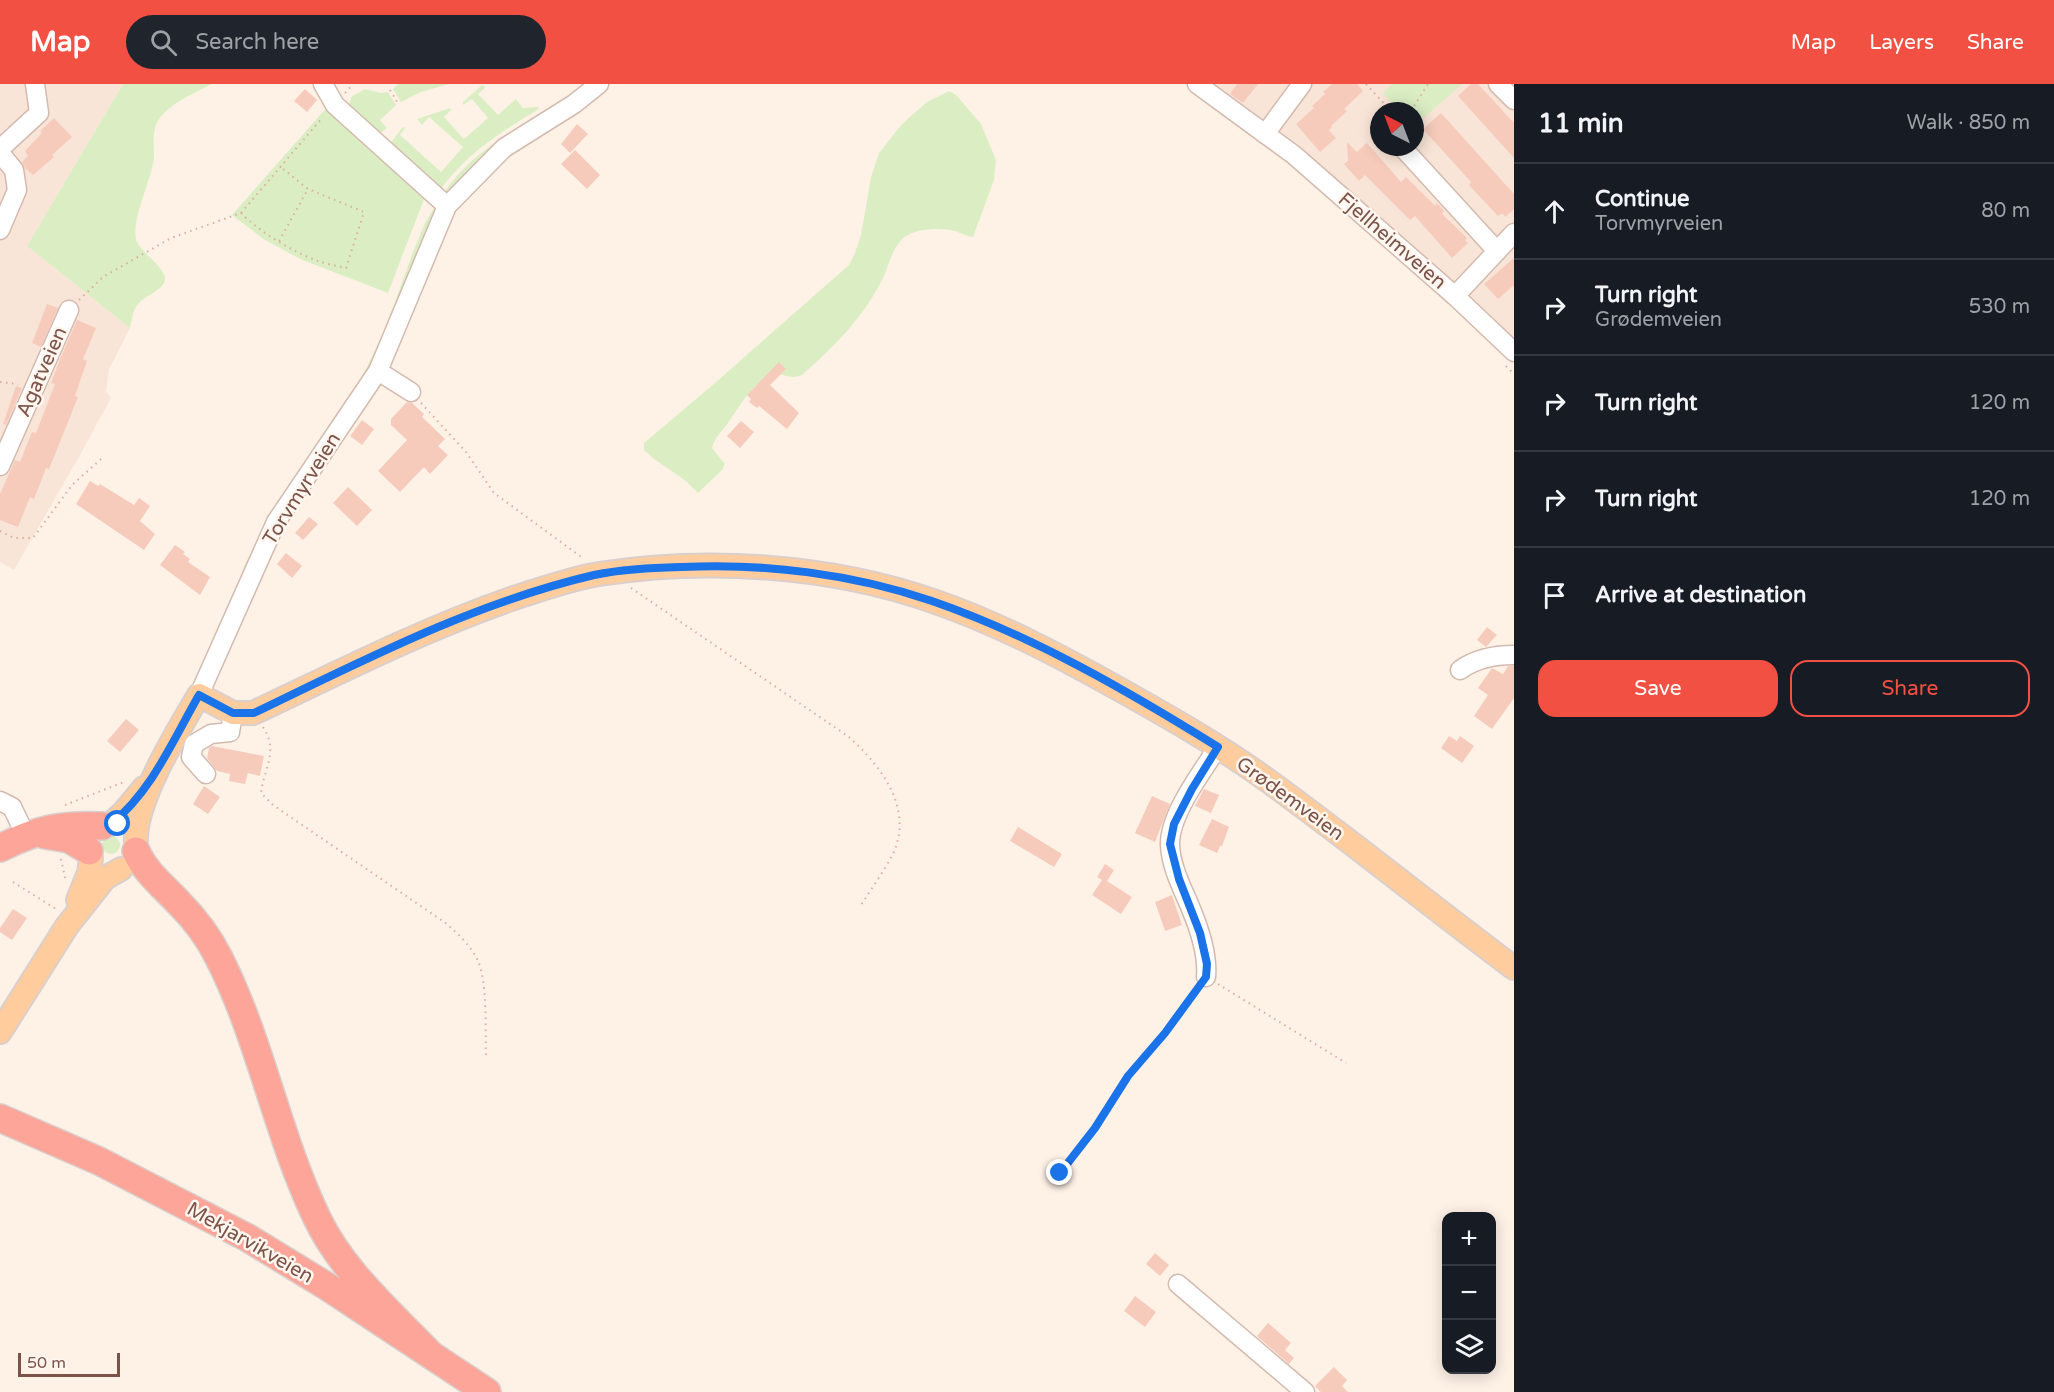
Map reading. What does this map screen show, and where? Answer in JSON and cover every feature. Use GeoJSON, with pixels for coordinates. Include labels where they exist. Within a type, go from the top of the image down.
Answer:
{"type":"FeatureCollection","features":[{"type":"Feature","properties":{"kind":"highway"},"geometry":{"type":"LineString","coordinates":[[0,848],[45,829],[61,826],[106,825]]}},
{"type":"Feature","properties":{"kind":"highway"},"geometry":{"type":"LineString","coordinates":[[26,836],[60,837],[75,842],[90,855]]}},
{"type":"Feature","properties":{"kind":"highway"},"geometry":{"type":"LineString","coordinates":[[131,854],[200,928],[218,956],[235,994],[293,1160],[317,1218],[334,1247],[356,1275],[430,1354]]}},
{"type":"Feature","properties":{"kind":"highway","name":"Mekjarvikveien"},"geometry":{"type":"LineString","coordinates":[[0,1118],[99,1161],[248,1238],[328,1287],[487,1392]]}},
{"type":"Feature","properties":{"kind":"main road","name":"Grødemveien"},"geometry":{"type":"LineString","coordinates":[[243,713],[484,609],[543,589],[603,574],[654,568],[711,566],[749,567],[843,577],[932,601],[1023,639],[1101,679],[1218,747],[1268,780],[1514,968]]}},
{"type":"Feature","properties":{"kind":"main road"},"geometry":{"type":"LineString","coordinates":[[199,695],[243,713]]}},
{"type":"Feature","properties":{"kind":"main road","name":"Torvmyrveien"},"geometry":{"type":"LineString","coordinates":[[131,854],[136,823],[156,773],[199,695]]}},
{"type":"Feature","properties":{"kind":"main road","name":"Torvmyrveien"},"geometry":{"type":"LineString","coordinates":[[106,825],[124,812],[156,773]]}},
{"type":"Feature","properties":{"kind":"main road"},"geometry":{"type":"LineString","coordinates":[[0,1032],[89,873],[91,836],[106,825],[124,826],[129,831],[131,854]]}},
{"type":"Feature","properties":{"kind":"main road"},"geometry":{"type":"LineString","coordinates":[[90,855],[101,868],[107,870],[131,854]]}},
{"type":"Feature","properties":{"kind":"main road"},"geometry":{"type":"LineString","coordinates":[[64,919],[131,854]]}},
{"type":"Feature","properties":{"kind":"street"},"geometry":{"type":"LineString","coordinates":[[0,230],[17,190],[14,170],[0,151],[39,112],[35,84]]}},
{"type":"Feature","properties":{"kind":"street"},"geometry":{"type":"LineString","coordinates":[[323,84],[335,105],[447,206]]}},
{"type":"Feature","properties":{"kind":"street","name":"Torvmyrveien"},"geometry":{"type":"LineString","coordinates":[[199,695],[276,522],[378,370],[447,206],[504,148],[574,104],[599,84]]}},
{"type":"Feature","properties":{"kind":"street","name":"Fjellheimveien"},"geometry":{"type":"LineString","coordinates":[[1197,84],[1294,155],[1455,296],[1514,352]]}},
{"type":"Feature","properties":{"kind":"street"},"geometry":{"type":"LineString","coordinates":[[1265,134],[1302,84]]}},
{"type":"Feature","properties":{"kind":"street"},"geometry":{"type":"LineString","coordinates":[[1498,84],[1514,100]]}},
{"type":"Feature","properties":{"kind":"street"},"geometry":{"type":"LineString","coordinates":[[1410,156],[1497,251]]}},
{"type":"Feature","properties":{"kind":"street"},"geometry":{"type":"LineString","coordinates":[[1455,296],[1514,233]]}},
{"type":"Feature","properties":{"kind":"street","name":"Agatveien"},"geometry":{"type":"LineString","coordinates":[[0,466],[69,310]]}},
{"type":"Feature","properties":{"kind":"street"},"geometry":{"type":"LineString","coordinates":[[378,370],[411,392]]}},
{"type":"Feature","properties":{"kind":"street"},"geometry":{"type":"LineString","coordinates":[[1460,670],[1469,663],[1479,660],[1514,655]]}},
{"type":"Feature","properties":{"kind":"street"},"geometry":{"type":"LineString","coordinates":[[206,774],[190,757],[194,744],[211,734],[230,732],[243,713]]}},
{"type":"Feature","properties":{"kind":"street"},"geometry":{"type":"LineString","coordinates":[[1206,977],[1207,964],[1200,933],[1179,879],[1170,844],[1174,824],[1218,747]]}},
{"type":"Feature","properties":{"kind":"street"},"geometry":{"type":"LineString","coordinates":[[0,801],[12,807],[26,836]]}},
{"type":"Feature","properties":{"kind":"street"},"geometry":{"type":"LineString","coordinates":[[1178,1284],[1305,1392]]}},
{"type":"Feature","properties":{"kind":"path"},"geometry":{"type":"LineString","coordinates":[[1366,84],[1383,102]]}},
{"type":"Feature","properties":{"kind":"path"},"geometry":{"type":"LineString","coordinates":[[1417,102],[1428,84]]}},
{"type":"Feature","properties":{"kind":"path"},"geometry":{"type":"LineString","coordinates":[[390,90],[399,105]]}},
{"type":"Feature","properties":{"kind":"path"},"geometry":{"type":"LineString","coordinates":[[69,310],[103,277],[171,238],[241,213],[335,105]]}},
{"type":"Feature","properties":{"kind":"path"},"geometry":{"type":"LineString","coordinates":[[241,213],[250,223],[317,261],[346,268],[364,212],[308,189],[281,168]]}},
{"type":"Feature","properties":{"kind":"path"},"geometry":{"type":"LineString","coordinates":[[279,241],[308,189]]}},
{"type":"Feature","properties":{"kind":"path"},"geometry":{"type":"LineString","coordinates":[[411,392],[466,452],[494,493],[603,574],[849,737],[869,755],[890,786],[898,805],[900,822],[893,853],[861,905]]}},
{"type":"Feature","properties":{"kind":"path"},"geometry":{"type":"LineString","coordinates":[[0,531],[14,538],[33,538],[72,485],[101,459]]}},
{"type":"Feature","properties":{"kind":"path"},"geometry":{"type":"LineString","coordinates":[[243,713],[267,733],[271,745],[261,793],[273,805],[447,924],[466,942],[478,960],[483,983],[486,1056]]}},
{"type":"Feature","properties":{"kind":"path"},"geometry":{"type":"LineString","coordinates":[[13,882],[64,919]]}},
{"type":"Feature","properties":{"kind":"path"},"geometry":{"type":"LineString","coordinates":[[1060,1173],[1095,1128],[1128,1076],[1165,1033],[1206,977],[1346,1063]]}},
{"type":"Feature","properties":{"kind":"shaded area"},"geometry":{"type":"Polygon","coordinates":[[[0,84],[123,84],[27,246],[130,328],[109,369],[106,392],[111,398],[14,570],[0,562],[0,84]]]}},
{"type":"Feature","properties":{"kind":"shaded area"},"geometry":{"type":"Polygon","coordinates":[[[1199,84],[1514,84],[1514,360],[1449,296],[1199,84]]]}},
{"type":"Feature","properties":{"kind":"green space"},"geometry":{"type":"Polygon","coordinates":[[[123,84],[211,84],[175,104],[163,114],[156,125],[153,166],[135,234],[137,242],[161,269],[165,278],[162,286],[137,306],[130,328],[27,246],[123,84]]]}},
{"type":"Feature","properties":{"kind":"green space"},"geometry":{"type":"Polygon","coordinates":[[[398,84],[449,84],[421,92],[401,102],[393,89],[398,84]]]}},
{"type":"Feature","properties":{"kind":"green space"},"geometry":{"type":"Polygon","coordinates":[[[1392,84],[1462,84],[1424,118],[1424,102],[1390,102],[1383,93],[1392,84]]]}},
{"type":"Feature","properties":{"kind":"green space"},"geometry":{"type":"Polygon","coordinates":[[[482,85],[486,87],[478,94],[498,115],[516,99],[523,108],[538,107],[539,109],[497,136],[472,156],[439,192],[390,144],[402,128],[406,127],[400,135],[441,172],[463,147],[429,117],[422,125],[417,119],[450,108],[451,110],[444,117],[464,139],[488,118],[472,99],[463,105],[463,102],[482,85]]]}},
{"type":"Feature","properties":{"kind":"green space"},"geometry":{"type":"Polygon","coordinates":[[[365,89],[381,93],[388,92],[396,105],[380,120],[387,128],[378,135],[347,109],[352,96],[365,89]]]}},
{"type":"Feature","properties":{"kind":"green space"},"geometry":{"type":"Polygon","coordinates":[[[949,91],[956,95],[981,124],[996,160],[994,180],[973,237],[939,229],[920,231],[905,237],[896,247],[884,276],[868,304],[826,353],[802,375],[793,377],[777,373],[761,382],[749,393],[713,444],[712,448],[725,464],[722,470],[698,493],[644,450],[644,443],[849,265],[861,235],[871,177],[879,153],[902,124],[927,102],[949,91]]]}},
{"type":"Feature","properties":{"kind":"green space"},"geometry":{"type":"Polygon","coordinates":[[[555,104],[472,167],[451,193],[443,194],[466,166],[480,154],[555,104]]]}},
{"type":"Feature","properties":{"kind":"green space"},"geometry":{"type":"Polygon","coordinates":[[[328,106],[426,194],[388,293],[300,259],[265,240],[232,215],[328,106]]]}},
{"type":"Feature","properties":{"kind":"green space"},"geometry":{"type":"Polygon","coordinates":[[[434,208],[436,213],[379,356],[246,570],[244,567],[267,522],[359,383],[384,332],[412,255],[434,208]]]}},
{"type":"Feature","properties":{"kind":"green space"},"geometry":{"type":"Polygon","coordinates":[[[107,836],[115,836],[120,841],[118,852],[107,854],[102,849],[102,841],[107,836]]]}},
{"type":"Feature","properties":{"kind":"building"},"geometry":{"type":"Polygon","coordinates":[[[1237,84],[1258,84],[1243,103],[1230,94],[1237,84]]]}},
{"type":"Feature","properties":{"kind":"building"},"geometry":{"type":"Polygon","coordinates":[[[1332,84],[1357,84],[1363,91],[1344,109],[1347,111],[1331,126],[1329,130],[1336,138],[1320,152],[1296,124],[1314,108],[1312,106],[1332,84]]]}},
{"type":"Feature","properties":{"kind":"building"},"geometry":{"type":"Polygon","coordinates":[[[1471,84],[1478,84],[1514,123],[1514,158],[1458,96],[1471,84]]]}},
{"type":"Feature","properties":{"kind":"building"},"geometry":{"type":"Polygon","coordinates":[[[305,89],[317,100],[307,112],[294,101],[305,89]]]}},
{"type":"Feature","properties":{"kind":"building"},"geometry":{"type":"Polygon","coordinates":[[[1441,113],[1514,194],[1514,209],[1505,217],[1502,213],[1498,216],[1469,185],[1471,182],[1424,128],[1441,113]]]}},
{"type":"Feature","properties":{"kind":"building"},"geometry":{"type":"Polygon","coordinates":[[[54,118],[72,137],[33,175],[22,162],[28,156],[25,151],[42,133],[40,131],[54,118]]]}},
{"type":"Feature","properties":{"kind":"building"},"geometry":{"type":"Polygon","coordinates":[[[577,124],[588,134],[570,153],[561,144],[577,124]]]}},
{"type":"Feature","properties":{"kind":"building"},"geometry":{"type":"Polygon","coordinates":[[[1347,142],[1357,152],[1367,143],[1370,146],[1370,156],[1378,156],[1401,182],[1406,177],[1435,206],[1437,203],[1444,211],[1442,214],[1467,238],[1465,240],[1468,243],[1452,258],[1415,216],[1410,220],[1365,175],[1359,181],[1344,164],[1348,161],[1347,142]]]}},
{"type":"Feature","properties":{"kind":"building"},"geometry":{"type":"Polygon","coordinates":[[[575,150],[600,175],[587,189],[561,164],[575,150]]]}},
{"type":"Feature","properties":{"kind":"building"},"geometry":{"type":"Polygon","coordinates":[[[1514,258],[1514,285],[1498,299],[1484,284],[1514,258]]]}},
{"type":"Feature","properties":{"kind":"building"},"geometry":{"type":"Polygon","coordinates":[[[47,304],[58,308],[41,347],[32,343],[47,304]]]}},
{"type":"Feature","properties":{"kind":"building"},"geometry":{"type":"Polygon","coordinates":[[[77,320],[96,328],[83,359],[87,361],[75,396],[78,397],[49,469],[46,468],[34,499],[30,497],[18,527],[0,520],[0,494],[15,460],[20,462],[32,432],[36,433],[55,384],[51,383],[77,320]]]}},
{"type":"Feature","properties":{"kind":"building"},"geometry":{"type":"Polygon","coordinates":[[[779,362],[786,369],[770,385],[799,413],[787,429],[759,406],[757,408],[749,402],[751,399],[747,395],[779,362]]]}},
{"type":"Feature","properties":{"kind":"building"},"geometry":{"type":"Polygon","coordinates":[[[16,386],[22,388],[6,425],[3,424],[16,386]]]}},
{"type":"Feature","properties":{"kind":"building"},"geometry":{"type":"Polygon","coordinates":[[[407,402],[412,403],[424,414],[422,417],[445,439],[438,446],[448,455],[430,474],[424,467],[400,492],[378,471],[407,440],[391,425],[391,419],[407,402]]]}},
{"type":"Feature","properties":{"kind":"building"},"geometry":{"type":"Polygon","coordinates":[[[362,420],[374,429],[362,445],[350,436],[362,420]]]}},
{"type":"Feature","properties":{"kind":"building"},"geometry":{"type":"Polygon","coordinates":[[[741,421],[754,432],[740,448],[727,436],[741,421]]]}},
{"type":"Feature","properties":{"kind":"building"},"geometry":{"type":"Polygon","coordinates":[[[90,481],[98,486],[100,484],[134,505],[139,498],[150,506],[140,521],[155,534],[144,550],[76,504],[90,481]]]}},
{"type":"Feature","properties":{"kind":"building"},"geometry":{"type":"Polygon","coordinates":[[[348,487],[372,510],[357,526],[333,503],[348,487]]]}},
{"type":"Feature","properties":{"kind":"building"},"geometry":{"type":"Polygon","coordinates":[[[309,517],[318,524],[303,540],[295,533],[309,517]]]}},
{"type":"Feature","properties":{"kind":"building"},"geometry":{"type":"Polygon","coordinates":[[[175,545],[185,552],[183,554],[190,559],[188,562],[210,577],[200,595],[160,565],[175,545]]]}},
{"type":"Feature","properties":{"kind":"building"},"geometry":{"type":"Polygon","coordinates":[[[286,553],[302,566],[292,578],[277,564],[286,553]]]}},
{"type":"Feature","properties":{"kind":"building"},"geometry":{"type":"Polygon","coordinates":[[[1487,627],[1497,635],[1486,647],[1477,640],[1487,627]]]}},
{"type":"Feature","properties":{"kind":"building"},"geometry":{"type":"Polygon","coordinates":[[[1508,666],[1514,666],[1514,698],[1492,729],[1474,716],[1488,695],[1478,688],[1492,668],[1503,674],[1508,666]]]}},
{"type":"Feature","properties":{"kind":"building"},"geometry":{"type":"Polygon","coordinates":[[[126,719],[139,730],[120,752],[107,741],[126,719]]]}},
{"type":"Feature","properties":{"kind":"building"},"geometry":{"type":"Polygon","coordinates":[[[1449,736],[1457,741],[1460,736],[1474,746],[1462,763],[1441,748],[1449,736]]]}},
{"type":"Feature","properties":{"kind":"building"},"geometry":{"type":"Polygon","coordinates":[[[212,746],[264,756],[260,776],[248,773],[245,784],[229,781],[230,774],[217,771],[207,758],[209,748],[212,746]]]}},
{"type":"Feature","properties":{"kind":"building"},"geometry":{"type":"Polygon","coordinates":[[[204,786],[220,797],[208,814],[193,804],[204,786]]]}},
{"type":"Feature","properties":{"kind":"building"},"geometry":{"type":"Polygon","coordinates":[[[1204,789],[1219,795],[1211,813],[1195,806],[1204,789]]]}},
{"type":"Feature","properties":{"kind":"building"},"geometry":{"type":"Polygon","coordinates":[[[1152,796],[1170,804],[1155,842],[1135,833],[1152,796]]]}},
{"type":"Feature","properties":{"kind":"building"},"geometry":{"type":"Polygon","coordinates":[[[1212,819],[1229,827],[1217,853],[1199,845],[1212,819]]]}},
{"type":"Feature","properties":{"kind":"building"},"geometry":{"type":"Polygon","coordinates":[[[1018,827],[1062,854],[1054,867],[1010,841],[1018,827]]]}},
{"type":"Feature","properties":{"kind":"building"},"geometry":{"type":"Polygon","coordinates":[[[1105,864],[1114,870],[1107,881],[1132,897],[1121,914],[1092,895],[1102,880],[1097,877],[1105,864]]]}},
{"type":"Feature","properties":{"kind":"building"},"geometry":{"type":"Polygon","coordinates":[[[1172,895],[1182,925],[1165,931],[1155,902],[1172,895]]]}},
{"type":"Feature","properties":{"kind":"building"},"geometry":{"type":"Polygon","coordinates":[[[13,909],[27,918],[12,940],[0,932],[0,928],[13,909]]]}},
{"type":"Feature","properties":{"kind":"building"},"geometry":{"type":"Polygon","coordinates":[[[1155,1253],[1169,1265],[1160,1276],[1146,1264],[1155,1253]]]}},
{"type":"Feature","properties":{"kind":"building"},"geometry":{"type":"Polygon","coordinates":[[[1135,1296],[1156,1312],[1145,1327],[1124,1311],[1135,1296]]]}},
{"type":"Feature","properties":{"kind":"building"},"geometry":{"type":"Polygon","coordinates":[[[1268,1323],[1291,1343],[1285,1350],[1294,1358],[1289,1364],[1257,1336],[1268,1323]]]}},
{"type":"Feature","properties":{"kind":"building"},"geometry":{"type":"Polygon","coordinates":[[[1334,1367],[1347,1380],[1342,1386],[1348,1392],[1321,1392],[1315,1386],[1334,1367]]]}},
{"type":"Feature","properties":{"kind":"route"},"geometry":{"type":"LineString","coordinates":[[118,824],[111,824],[124,812],[156,773],[199,695],[233,713],[254,713],[430,630],[543,589],[598,574],[654,568],[749,567],[843,577],[932,601],[1023,639],[1082,669],[1218,747],[1174,824],[1170,844],[1179,879],[1200,933],[1207,964],[1206,977],[1165,1033],[1128,1076],[1095,1128],[1060,1173]]}}]}
